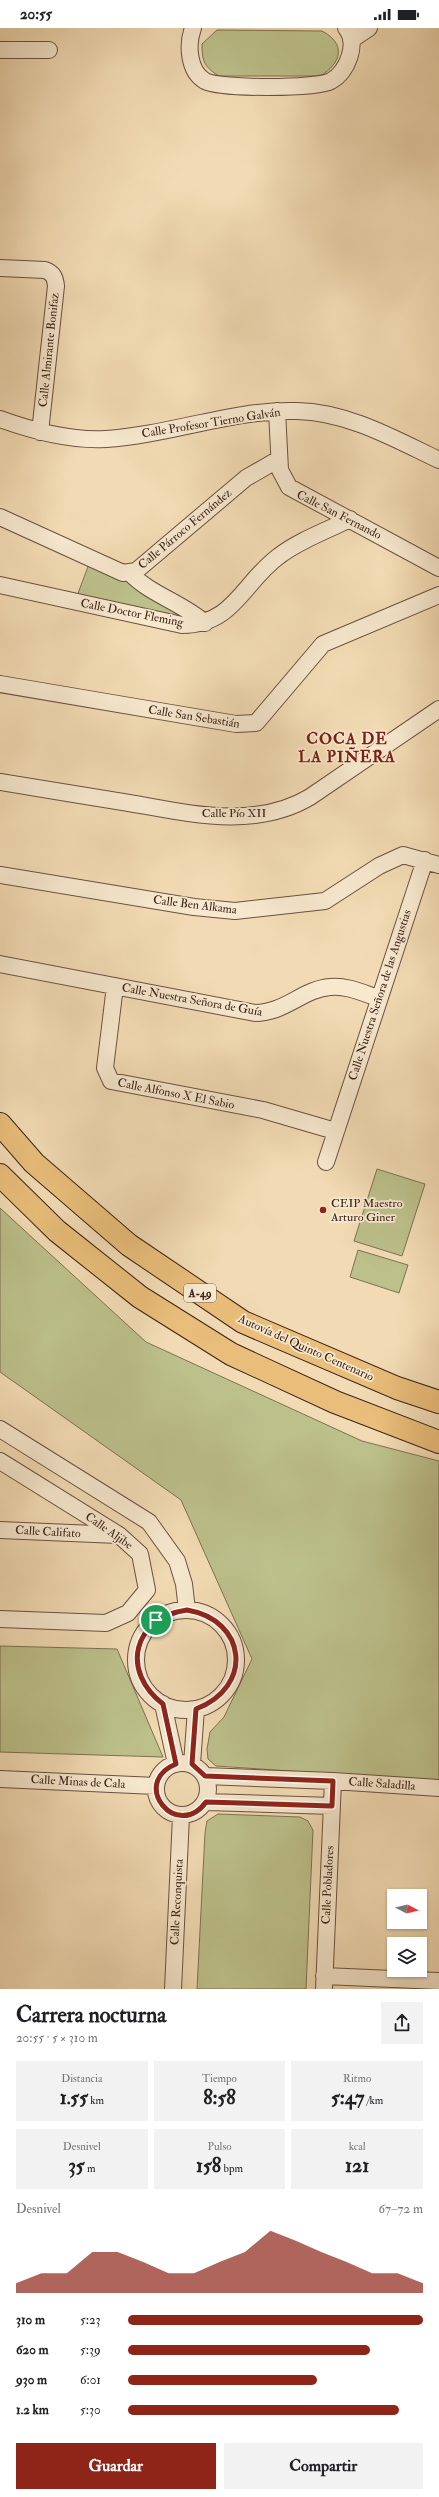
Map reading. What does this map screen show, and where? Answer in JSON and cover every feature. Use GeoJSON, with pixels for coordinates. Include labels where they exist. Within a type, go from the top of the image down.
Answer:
{"type":"FeatureCollection","features":[{"type":"Feature","properties":{"kind":"highway","name":"Autovía del Quinto Centenario"},"geometry":{"type":"LineString","coordinates":[[0,1124],[34,1163],[129,1245],[243,1322],[397,1388],[439,1402]]}},
{"type":"Feature","properties":{"kind":"highway"},"geometry":{"type":"LineString","coordinates":[[0,1175],[57,1231],[140,1297],[231,1354],[335,1402],[439,1442]]}},
{"type":"Feature","properties":{"kind":"street"},"geometry":{"type":"LineString","coordinates":[[193,28],[190,35],[190,58],[198,74],[204,80],[225,85],[311,86],[331,81],[344,68],[349,60],[348,34],[369,28]]}},
{"type":"Feature","properties":{"kind":"street"},"geometry":{"type":"LineString","coordinates":[[0,50],[49,50]]}},
{"type":"Feature","properties":{"kind":"street","name":"Calle Almirante Bonifaz"},"geometry":{"type":"LineString","coordinates":[[0,268],[45,270],[51,272],[55,277],[56,286],[40,432]]}},
{"type":"Feature","properties":{"kind":"street","name":"Calle Profesor Tierno Galván"},"geometry":{"type":"LineString","coordinates":[[0,419],[40,432],[77,438],[106,439],[277,411],[314,412],[346,419],[439,460]]}},
{"type":"Feature","properties":{"kind":"street","name":"Calle San Fernando"},"geometry":{"type":"LineString","coordinates":[[277,411],[279,459],[282,477],[289,488],[350,519],[439,568]]}},
{"type":"Feature","properties":{"kind":"street","name":"Calle Párroco Fernández"},"geometry":{"type":"LineString","coordinates":[[0,517],[86,558],[123,573],[130,573],[136,571],[252,473],[279,459]]}},
{"type":"Feature","properties":{"kind":"street","name":"Calle Doctor Fleming"},"geometry":{"type":"LineString","coordinates":[[0,585],[182,625],[205,623],[227,610],[283,553],[350,519]]}},
{"type":"Feature","properties":{"kind":"street"},"geometry":{"type":"LineString","coordinates":[[130,573],[140,582],[194,613],[205,623]]}},
{"type":"Feature","properties":{"kind":"street","name":"Calle San Sebastián"},"geometry":{"type":"LineString","coordinates":[[0,684],[236,724],[252,725],[256,723],[272,705],[323,644],[439,596]]}},
{"type":"Feature","properties":{"kind":"street","name":"Calle Pío XII"},"geometry":{"type":"LineString","coordinates":[[0,782],[207,816],[273,813],[292,807],[310,797],[439,709]]}},
{"type":"Feature","properties":{"kind":"street","name":"Calle Ben Alkama"},"geometry":{"type":"LineString","coordinates":[[0,874],[194,907],[234,911],[280,908],[325,901],[394,858],[408,854],[432,862]]}},
{"type":"Feature","properties":{"kind":"street","name":"Calle Nuestra Señora de las Angustias"},"geometry":{"type":"LineString","coordinates":[[326,1162],[378,998],[432,862]]}},
{"type":"Feature","properties":{"kind":"street","name":"Calle Nuestra Señora de Guía"},"geometry":{"type":"LineString","coordinates":[[0,964],[255,1013],[276,1011],[330,987],[340,987],[378,998]]}},
{"type":"Feature","properties":{"kind":"street","name":"Calle Alfonso X El Sabio"},"geometry":{"type":"LineString","coordinates":[[115,986],[105,1068],[111,1081],[263,1110],[335,1131]]}},
{"type":"Feature","properties":{"kind":"street"},"geometry":{"type":"LineString","coordinates":[[0,1429],[149,1522],[177,1561],[184,1584],[187,1610]]}},
{"type":"Feature","properties":{"kind":"street","name":"Calle Aljibe"},"geometry":{"type":"LineString","coordinates":[[0,1461],[119,1535],[140,1554],[147,1590],[128,1613],[106,1623],[0,1619]]}},
{"type":"Feature","properties":{"kind":"street","name":"Calle Califato"},"geometry":{"type":"LineString","coordinates":[[0,1530],[119,1535]]}},
{"type":"Feature","properties":{"kind":"street"},"geometry":{"type":"LineString","coordinates":[[187,1610],[203,1612],[217,1620],[228,1632],[232,1642],[236,1663],[233,1678],[224,1692],[211,1703],[196,1709],[179,1709],[163,1704],[150,1694],[141,1680],[137,1664],[138,1647],[145,1632],[156,1620],[170,1612],[187,1610]]}},
{"type":"Feature","properties":{"kind":"street"},"geometry":{"type":"LineString","coordinates":[[163,1704],[176,1764]]}},
{"type":"Feature","properties":{"kind":"street"},"geometry":{"type":"LineString","coordinates":[[192,1764],[196,1709]]}},
{"type":"Feature","properties":{"kind":"street"},"geometry":{"type":"LineString","coordinates":[[176,1764],[192,1764],[205,1776],[209,1794],[206,1802],[196,1812],[181,1816],[166,1810],[158,1799],[156,1786],[162,1772],[176,1764]]}},
{"type":"Feature","properties":{"kind":"street","name":"Calle Saladilla"},"geometry":{"type":"LineString","coordinates":[[205,1776],[333,1781],[439,1788]]}},
{"type":"Feature","properties":{"kind":"street","name":"Calle Minas de Cala"},"geometry":{"type":"LineString","coordinates":[[0,1778],[156,1786]]}},
{"type":"Feature","properties":{"kind":"street","name":"Calle Pobladores"},"geometry":{"type":"LineString","coordinates":[[324,1982],[333,1781]]}},
{"type":"Feature","properties":{"kind":"street"},"geometry":{"type":"LineString","coordinates":[[206,1802],[332,1806]]}},
{"type":"Feature","properties":{"kind":"street","name":"Calle Reconquista"},"geometry":{"type":"LineString","coordinates":[[173,1989],[181,1816]]}},
{"type":"Feature","properties":{"kind":"street"},"geometry":{"type":"LineString","coordinates":[[324,1982],[439,1981]]}},
{"type":"Feature","properties":{"kind":"green space"},"geometry":{"type":"Polygon","coordinates":[[[217,30],[322,31],[330,36],[335,42],[338,48],[338,54],[333,66],[320,76],[219,76],[210,70],[205,63],[202,50],[202,44],[217,30]]]}},
{"type":"Feature","properties":{"kind":"green space"},"geometry":{"type":"Polygon","coordinates":[[[89,564],[128,582],[192,619],[77,596],[89,564]]]}},
{"type":"Feature","properties":{"kind":"green space"},"geometry":{"type":"Polygon","coordinates":[[[377,1169],[425,1184],[402,1256],[354,1241],[377,1169]]]}},
{"type":"Feature","properties":{"kind":"green space"},"geometry":{"type":"Polygon","coordinates":[[[0,1208],[146,1342],[362,1441],[439,1461],[439,1781],[216,1766],[208,1759],[207,1749],[210,1732],[224,1717],[252,1659],[181,1500],[0,1372],[0,1208]]]}},
{"type":"Feature","properties":{"kind":"green space"},"geometry":{"type":"Polygon","coordinates":[[[358,1250],[408,1265],[399,1293],[350,1277],[358,1250]]]}},
{"type":"Feature","properties":{"kind":"green space"},"geometry":{"type":"Polygon","coordinates":[[[0,1646],[117,1649],[163,1757],[0,1752],[0,1646]]]}},
{"type":"Feature","properties":{"kind":"green space"},"geometry":{"type":"Polygon","coordinates":[[[218,1814],[300,1817],[308,1821],[313,1830],[306,1989],[197,1989],[205,1833],[207,1821],[218,1814]]]}},
{"type":"Feature","properties":{"kind":"place","name":"CEIP Maestro Arturo Giner"},"geometry":{"type":"Point","coordinates":[323,1210]}},
{"type":"Feature","properties":{"kind":"district","name":"COCA DE LA PIÑERA"},"geometry":{"type":"Point","coordinates":[347,748]}},
{"type":"Feature","properties":{"kind":"route"},"geometry":{"type":"LineString","coordinates":[[187,1610],[203,1612],[217,1620],[228,1632],[234,1646],[236,1663],[233,1678],[224,1692],[211,1703],[196,1709],[192,1764],[200,1769],[205,1776],[333,1781],[332,1806],[206,1802],[202,1808],[189,1815],[181,1816],[166,1810],[160,1803],[156,1786],[162,1772],[168,1767],[176,1764],[163,1704],[150,1694],[141,1680],[137,1664],[138,1647],[145,1632],[156,1620],[170,1612],[187,1610]]}}]}
